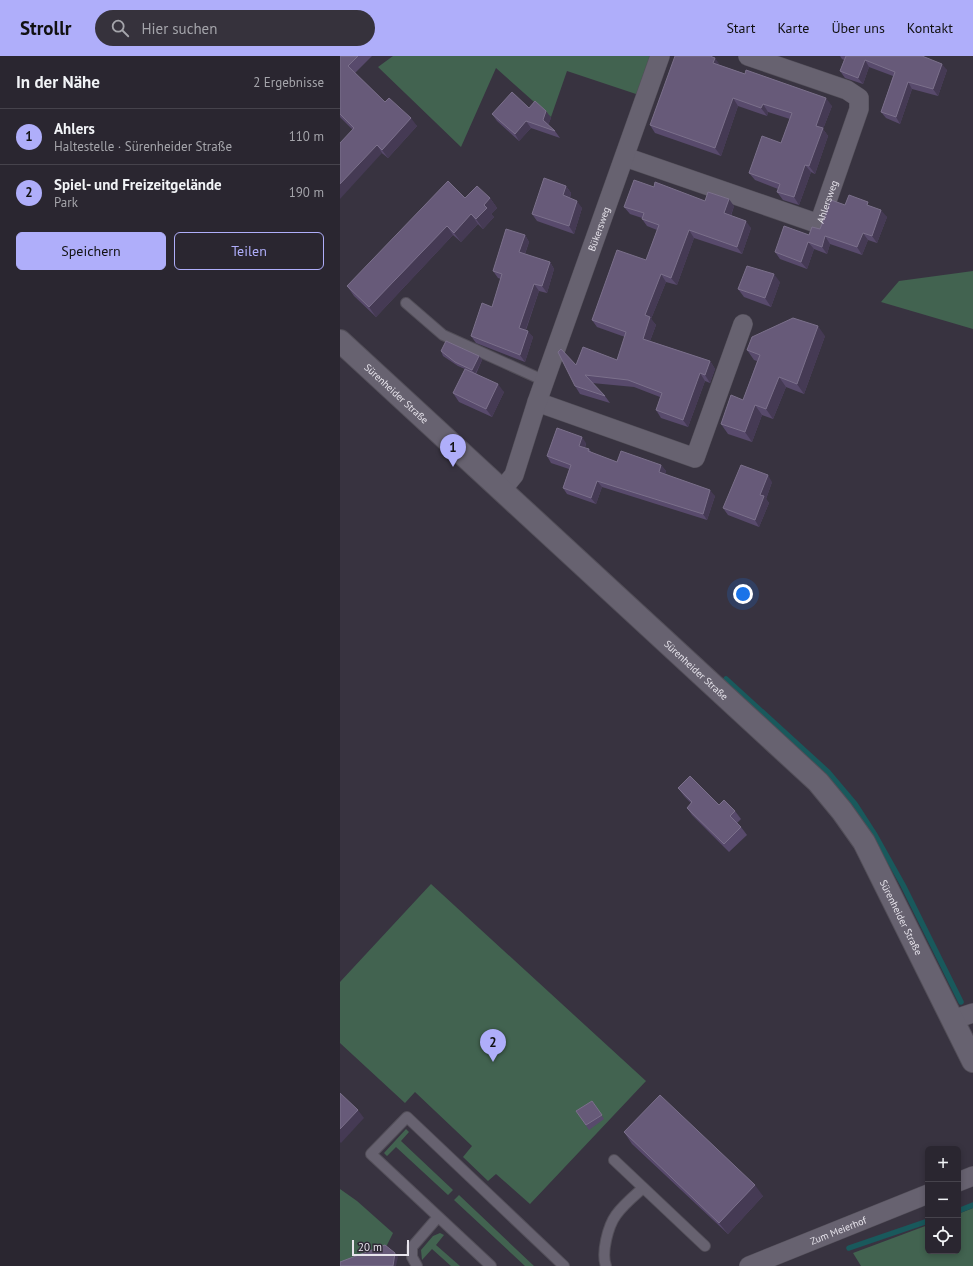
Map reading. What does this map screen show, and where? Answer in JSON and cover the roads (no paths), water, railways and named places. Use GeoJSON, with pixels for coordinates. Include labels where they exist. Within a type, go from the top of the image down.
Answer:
{"type":"FeatureCollection","features":[{"type":"Feature","properties":{"kind":"main road","name":"Sürenheider Straße"},"geometry":{"type":"LineString","coordinates":[[340,341],[818,782],[842,811],[864,842],[973,1061]]}},
{"type":"Feature","properties":{"kind":"street","name":"Bükersweg"},"geometry":{"type":"LineString","coordinates":[[501,491],[514,475],[537,402],[660,56]]}},
{"type":"Feature","properties":{"kind":"street","name":"Ahlersweg"},"geometry":{"type":"LineString","coordinates":[[625,157],[819,224],[859,109],[859,98],[847,90],[748,56]]}},
{"type":"Feature","properties":{"kind":"street"},"geometry":{"type":"LineString","coordinates":[[537,402],[695,458],[743,324]]}},
{"type":"Feature","properties":{"kind":"street"},"geometry":{"type":"LineString","coordinates":[[952,1020],[973,1013]]}},
{"type":"Feature","properties":{"kind":"street"},"geometry":{"type":"LineString","coordinates":[[961,1181],[973,1176]]}},
{"type":"Feature","properties":{"kind":"street","name":"Zum Meierhof"},"geometry":{"type":"LineString","coordinates":[[749,1266],[925,1195]]}},
{"type":"Feature","properties":{"kind":"lane"},"geometry":{"type":"LineString","coordinates":[[406,303],[443,335],[545,381]]}},
{"type":"Feature","properties":{"kind":"lane"},"geometry":{"type":"LineString","coordinates":[[491,1266],[371,1154],[406,1117],[564,1266]]}},
{"type":"Feature","properties":{"kind":"lane"},"geometry":{"type":"LineString","coordinates":[[614,1160],[705,1246]]}},
{"type":"Feature","properties":{"kind":"lane"},"geometry":{"type":"LineString","coordinates":[[606,1266],[604,1260],[604,1248],[613,1219],[643,1188]]}},
{"type":"Feature","properties":{"kind":"lane"},"geometry":{"type":"LineString","coordinates":[[417,1266],[412,1257],[412,1247],[438,1217]]}},
{"type":"Feature","properties":{"kind":"waterway"},"geometry":{"type":"LineString","coordinates":[[726,679],[828,772],[855,804],[875,835],[903,885],[961,1002]]}},
{"type":"Feature","properties":{"kind":"waterway"},"geometry":{"type":"LineString","coordinates":[[961,1210],[973,1205]]}},
{"type":"Feature","properties":{"kind":"waterway"},"geometry":{"type":"LineString","coordinates":[[849,1248],[925,1222]]}},
{"type":"Feature","properties":{"kind":"place","name":"Ahlers"},"geometry":{"type":"Point","coordinates":[453,467]}},
{"type":"Feature","properties":{"kind":"place","name":"Spiel- und Freizeitgelände"},"geometry":{"type":"Point","coordinates":[493,1062]}}]}
